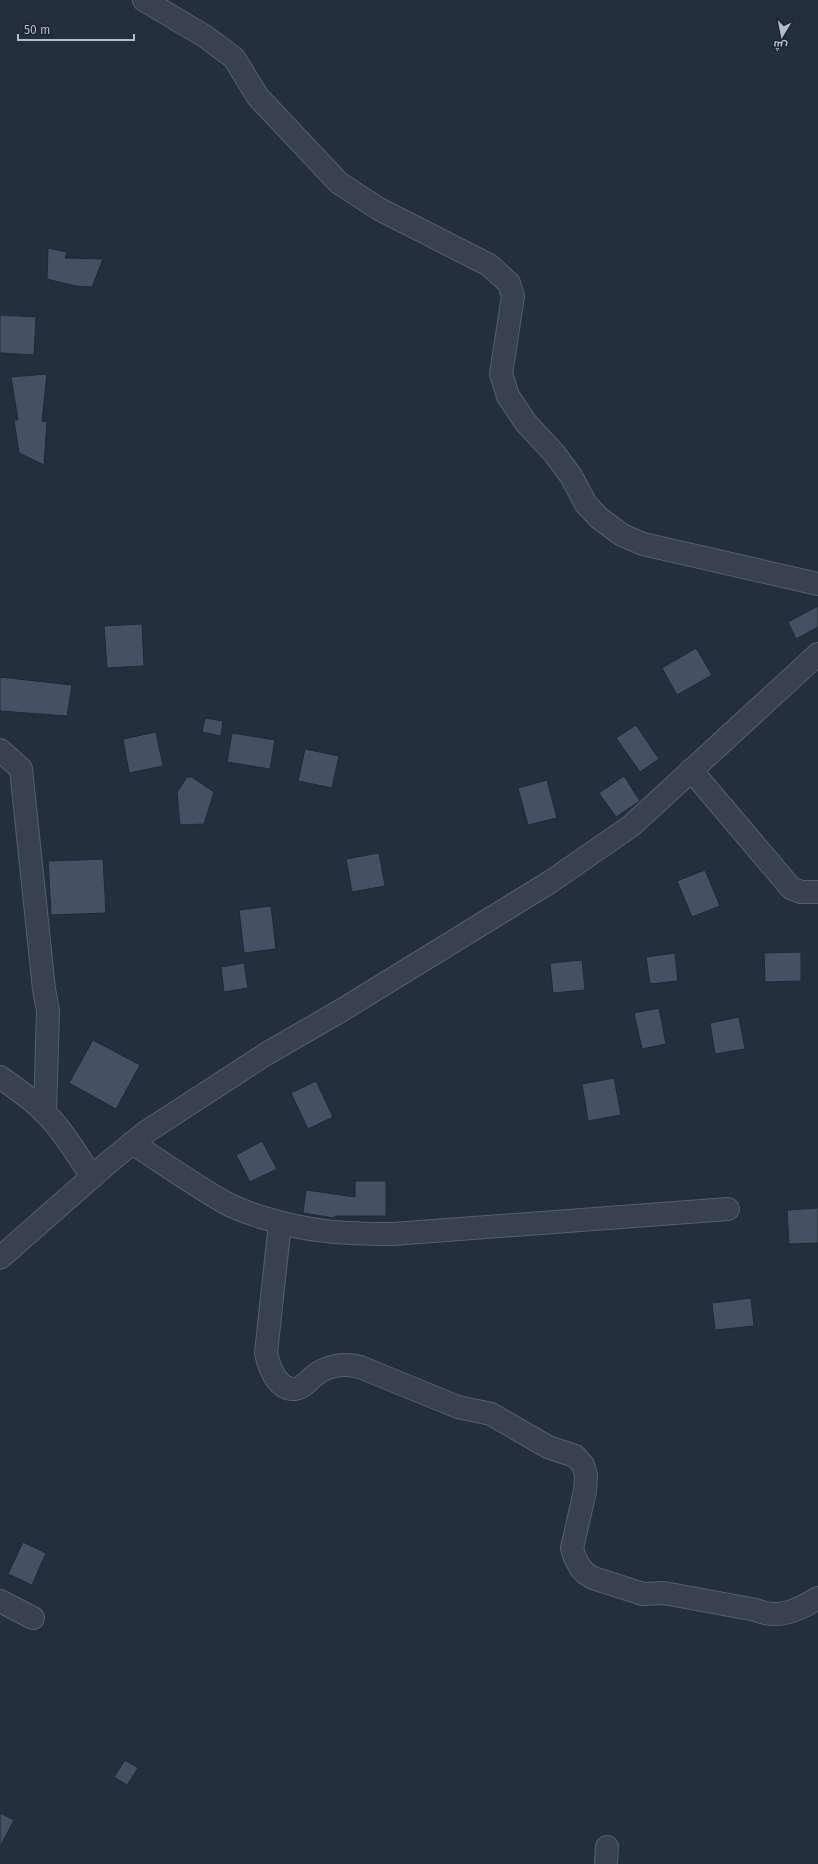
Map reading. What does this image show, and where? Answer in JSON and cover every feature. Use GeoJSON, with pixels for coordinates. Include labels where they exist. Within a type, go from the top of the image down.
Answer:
{"type":"FeatureCollection","features":[{"type":"Feature","properties":{"kind":"street"},"geometry":{"type":"LineString","coordinates":[[144,0],[206,37],[234,58],[258,96],[338,183],[380,209],[489,265],[509,283],[513,296],[501,374],[508,396],[526,423],[554,453],[571,476],[586,504],[599,518],[622,535],[643,544],[818,584]]}},
{"type":"Feature","properties":{"kind":"street"},"geometry":{"type":"LineString","coordinates":[[0,1258],[132,1143],[186,1104],[550,882],[631,826],[818,654]]}},
{"type":"Feature","properties":{"kind":"street"},"geometry":{"type":"LineString","coordinates":[[0,750],[21,769],[48,1011],[45,1112]]}},
{"type":"Feature","properties":{"kind":"street"},"geometry":{"type":"LineString","coordinates":[[691,770],[791,888],[800,892],[818,892]]}},
{"type":"Feature","properties":{"kind":"street"},"geometry":{"type":"LineString","coordinates":[[0,1077],[45,1112],[75,1151],[92,1177]]}},
{"type":"Feature","properties":{"kind":"street"},"geometry":{"type":"LineString","coordinates":[[132,1143],[225,1203],[242,1211],[280,1223],[313,1231],[350,1234],[393,1234],[728,1209]]}},
{"type":"Feature","properties":{"kind":"street"},"geometry":{"type":"LineString","coordinates":[[280,1223],[266,1353],[272,1372],[277,1380],[285,1386],[295,1389],[304,1385],[324,1370],[347,1364],[360,1367],[458,1407],[491,1414],[548,1447],[575,1456],[583,1465],[586,1475],[585,1492],[572,1548],[574,1558],[580,1567],[585,1573],[593,1578],[642,1594],[664,1593],[756,1610],[763,1614],[790,1612],[804,1607],[818,1598]]}},
{"type":"Feature","properties":{"kind":"street"},"geometry":{"type":"LineString","coordinates":[[0,1601],[32,1618]]}},
{"type":"Feature","properties":{"kind":"building"},"geometry":{"type":"Polygon","coordinates":[[[48,248],[67,252],[65,258],[103,259],[92,287],[75,286],[47,279],[48,248]]]}},
{"type":"Feature","properties":{"kind":"building"},"geometry":{"type":"Polygon","coordinates":[[[0,315],[36,317],[34,355],[0,353],[0,315]]]}},
{"type":"Feature","properties":{"kind":"building"},"geometry":{"type":"Polygon","coordinates":[[[47,374],[42,421],[47,422],[44,465],[19,453],[14,420],[18,420],[11,377],[47,374]]]}},
{"type":"Feature","properties":{"kind":"building"},"geometry":{"type":"Polygon","coordinates":[[[818,606],[818,627],[796,639],[788,622],[818,606]]]}},
{"type":"Feature","properties":{"kind":"building"},"geometry":{"type":"Polygon","coordinates":[[[142,624],[144,666],[107,668],[104,626],[142,624]]]}},
{"type":"Feature","properties":{"kind":"building"},"geometry":{"type":"Polygon","coordinates":[[[696,648],[712,675],[677,695],[662,668],[696,648]]]}},
{"type":"Feature","properties":{"kind":"building"},"geometry":{"type":"Polygon","coordinates":[[[0,677],[72,685],[67,716],[0,711],[0,677]]]}},
{"type":"Feature","properties":{"kind":"building"},"geometry":{"type":"Polygon","coordinates":[[[205,718],[223,721],[221,736],[202,732],[205,718]]]}},
{"type":"Feature","properties":{"kind":"building"},"geometry":{"type":"Polygon","coordinates":[[[636,725],[659,759],[640,772],[616,738],[636,725]]]}},
{"type":"Feature","properties":{"kind":"building"},"geometry":{"type":"Polygon","coordinates":[[[156,732],[163,766],[129,773],[123,739],[156,732]]]}},
{"type":"Feature","properties":{"kind":"building"},"geometry":{"type":"Polygon","coordinates":[[[232,733],[275,740],[270,769],[227,762],[232,733]]]}},
{"type":"Feature","properties":{"kind":"building"},"geometry":{"type":"Polygon","coordinates":[[[305,749],[339,756],[332,788],[298,781],[305,749]]]}},
{"type":"Feature","properties":{"kind":"building"},"geometry":{"type":"Polygon","coordinates":[[[624,776],[640,801],[616,817],[599,793],[624,776]]]}},
{"type":"Feature","properties":{"kind":"building"},"geometry":{"type":"Polygon","coordinates":[[[187,777],[192,777],[214,792],[204,824],[180,825],[177,792],[187,777]]]}},
{"type":"Feature","properties":{"kind":"building"},"geometry":{"type":"Polygon","coordinates":[[[547,780],[557,818],[528,825],[518,788],[547,780]]]}},
{"type":"Feature","properties":{"kind":"building"},"geometry":{"type":"Polygon","coordinates":[[[379,853],[385,886],[352,892],[346,859],[379,853]]]}},
{"type":"Feature","properties":{"kind":"building"},"geometry":{"type":"Polygon","coordinates":[[[103,859],[106,913],[51,915],[48,861],[103,859]]]}},
{"type":"Feature","properties":{"kind":"building"},"geometry":{"type":"Polygon","coordinates":[[[705,870],[720,906],[692,917],[677,881],[705,870]]]}},
{"type":"Feature","properties":{"kind":"building"},"geometry":{"type":"Polygon","coordinates":[[[271,906],[276,949],[244,953],[239,910],[271,906]]]}},
{"type":"Feature","properties":{"kind":"building"},"geometry":{"type":"Polygon","coordinates":[[[801,952],[801,981],[765,982],[764,953],[801,952]]]}},
{"type":"Feature","properties":{"kind":"building"},"geometry":{"type":"Polygon","coordinates":[[[675,953],[678,981],[650,984],[646,957],[675,953]]]}},
{"type":"Feature","properties":{"kind":"building"},"geometry":{"type":"Polygon","coordinates":[[[582,960],[585,990],[553,993],[550,963],[582,960]]]}},
{"type":"Feature","properties":{"kind":"building"},"geometry":{"type":"Polygon","coordinates":[[[244,963],[248,988],[224,992],[221,967],[244,963]]]}},
{"type":"Feature","properties":{"kind":"building"},"geometry":{"type":"Polygon","coordinates":[[[659,1008],[666,1044],[642,1049],[634,1013],[659,1008]]]}},
{"type":"Feature","properties":{"kind":"building"},"geometry":{"type":"Polygon","coordinates":[[[739,1017],[745,1049],[715,1054],[710,1023],[739,1017]]]}},
{"type":"Feature","properties":{"kind":"building"},"geometry":{"type":"Polygon","coordinates":[[[93,1040],[140,1065],[116,1109],[69,1083],[93,1040]]]}},
{"type":"Feature","properties":{"kind":"building"},"geometry":{"type":"Polygon","coordinates":[[[614,1078],[621,1115],[588,1121],[582,1084],[614,1078]]]}},
{"type":"Feature","properties":{"kind":"building"},"geometry":{"type":"Polygon","coordinates":[[[316,1081],[333,1117],[308,1129],[291,1093],[316,1081]]]}},
{"type":"Feature","properties":{"kind":"building"},"geometry":{"type":"Polygon","coordinates":[[[262,1141],[277,1169],[250,1182],[236,1155],[262,1141]]]}},
{"type":"Feature","properties":{"kind":"building"},"geometry":{"type":"Polygon","coordinates":[[[355,1181],[386,1181],[386,1216],[335,1216],[334,1218],[303,1213],[306,1190],[355,1197],[355,1181]]]}},
{"type":"Feature","properties":{"kind":"building"},"geometry":{"type":"Polygon","coordinates":[[[818,1208],[818,1243],[789,1244],[787,1210],[818,1208]]]}},
{"type":"Feature","properties":{"kind":"building"},"geometry":{"type":"Polygon","coordinates":[[[751,1298],[754,1326],[715,1330],[712,1303],[751,1298]]]}},
{"type":"Feature","properties":{"kind":"building"},"geometry":{"type":"Polygon","coordinates":[[[23,1542],[46,1553],[32,1585],[8,1574],[23,1542]]]}},
{"type":"Feature","properties":{"kind":"building"},"geometry":{"type":"Polygon","coordinates":[[[125,1760],[138,1768],[127,1785],[114,1777],[125,1760]]]}},
{"type":"Feature","properties":{"kind":"building"},"geometry":{"type":"Polygon","coordinates":[[[0,1813],[14,1820],[0,1847],[0,1813]]]}}]}
